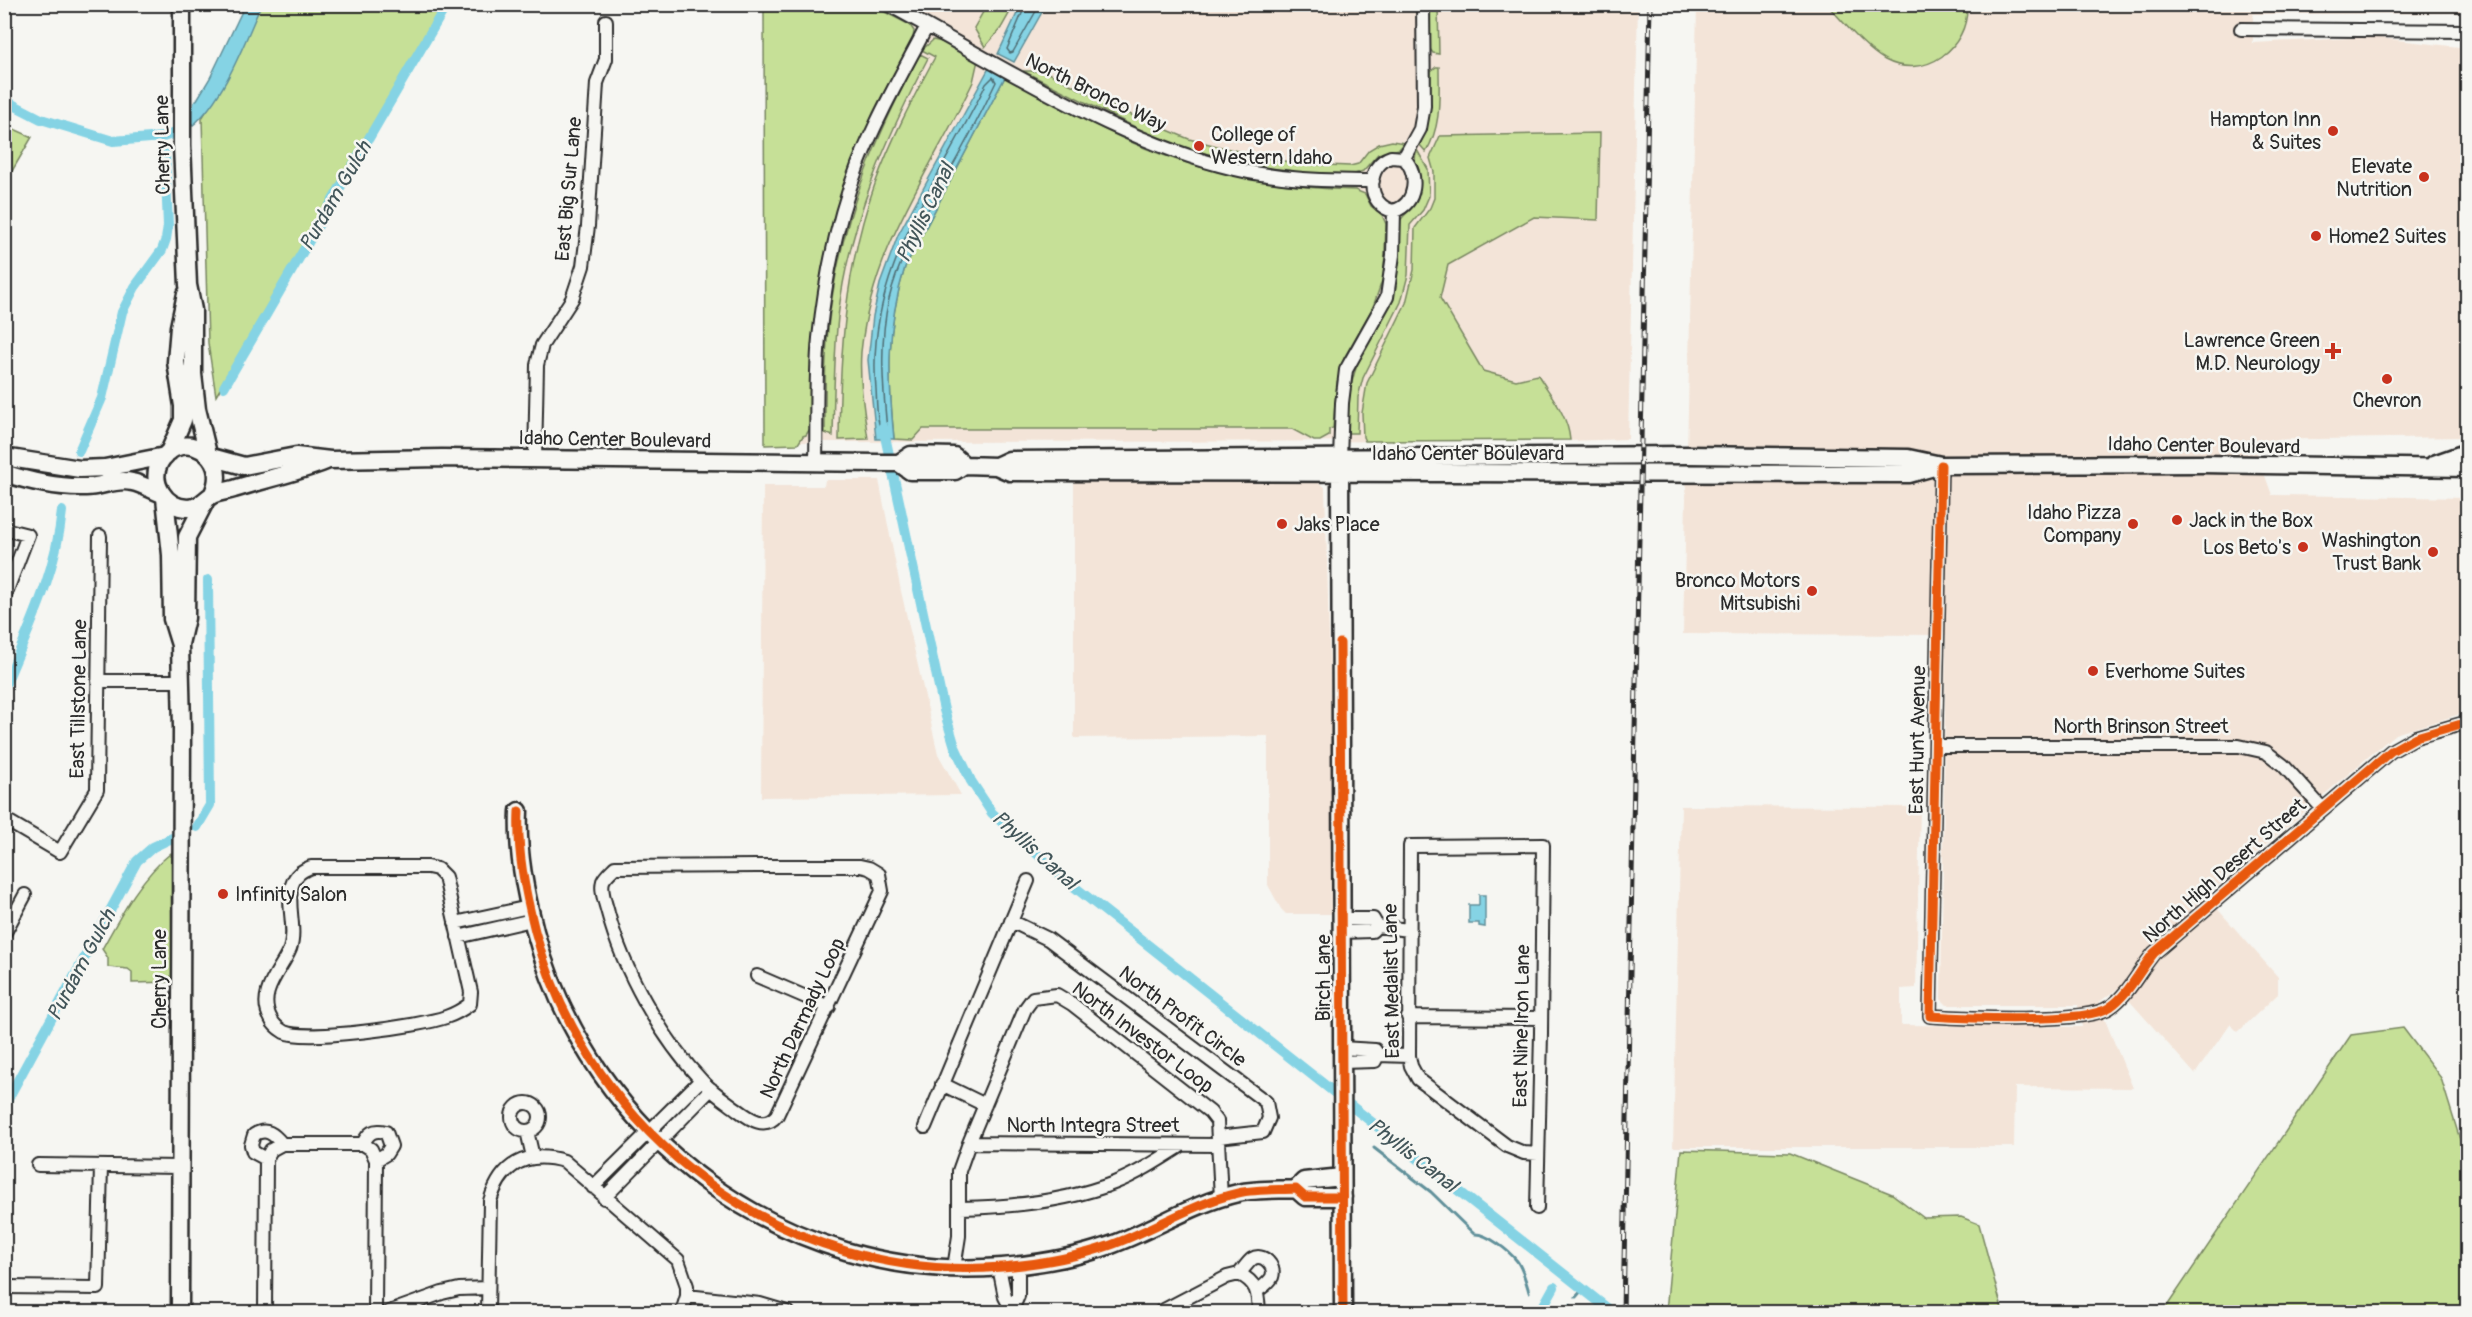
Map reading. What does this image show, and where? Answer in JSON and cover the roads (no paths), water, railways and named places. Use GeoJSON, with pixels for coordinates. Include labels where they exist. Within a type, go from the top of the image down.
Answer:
{"type":"FeatureCollection","features":[{"type":"Feature","properties":{"kind":"main road","name":"Cherry Lane"},"geometry":{"type":"LineString","coordinates":[[182,4],[182,127],[188,285],[193,310],[193,374],[197,409],[210,456]]}},
{"type":"Feature","properties":{"kind":"main road","name":"Cherry Lane"},"geometry":{"type":"LineString","coordinates":[[167,454],[183,420],[176,362],[179,327],[188,285]]}},
{"type":"Feature","properties":{"kind":"main road"},"geometry":{"type":"LineString","coordinates":[[4,457],[80,469],[105,468],[167,454],[183,446],[194,446],[210,456],[216,466],[218,477],[208,499],[187,508],[177,506],[163,496],[131,482],[118,481],[84,487],[38,484],[4,473]]}},
{"type":"Feature","properties":{"kind":"main road"},"geometry":{"type":"LineString","coordinates":[[2424,468],[2468,452]]}},
{"type":"Feature","properties":{"kind":"main road"},"geometry":{"type":"LineString","coordinates":[[163,496],[157,475],[159,464],[167,454]]}},
{"type":"Feature","properties":{"kind":"main road","name":"Idaho Center Boulevard"},"geometry":{"type":"LineString","coordinates":[[210,456],[244,466],[296,456],[330,460],[391,458],[881,463],[899,464],[910,471],[955,471],[964,465],[996,466],[1009,460],[1340,466],[1792,456],[1908,458],[1941,465],[2202,464],[2468,468]]}},
{"type":"Feature","properties":{"kind":"main road","name":"Idaho Center Boulevard"},"geometry":{"type":"LineString","coordinates":[[208,499],[266,478],[298,472],[330,460]]}},
{"type":"Feature","properties":{"kind":"main road","name":"Birch Lane"},"geometry":{"type":"LineString","coordinates":[[1340,466],[1343,1312]]}},
{"type":"Feature","properties":{"kind":"main road","name":"Cherry Lane"},"geometry":{"type":"LineString","coordinates":[[163,496],[171,555],[172,619],[180,645]]}},
{"type":"Feature","properties":{"kind":"main road","name":"Cherry Lane"},"geometry":{"type":"LineString","coordinates":[[180,1312],[180,645],[186,618],[187,537],[208,499]]}},
{"type":"Feature","properties":{"kind":"main road"},"geometry":{"type":"LineString","coordinates":[[519,811],[518,835],[524,889],[544,964],[566,1017],[592,1064],[625,1108],[653,1137],[705,1182],[749,1210],[800,1235],[869,1257],[907,1264],[954,1268],[1018,1265],[1079,1254],[1110,1245],[1239,1192],[1296,1189],[1304,1181],[1342,1177]]}},
{"type":"Feature","properties":{"kind":"main road"},"geometry":{"type":"LineString","coordinates":[[1296,1189],[1305,1197],[1343,1197]]}},
{"type":"Feature","properties":{"kind":"street","name":"North Bronco Way"},"geometry":{"type":"LineString","coordinates":[[887,4],[1136,136],[1220,166],[1311,180],[1372,181]]}},
{"type":"Feature","properties":{"kind":"street"},"geometry":{"type":"LineString","coordinates":[[1404,158],[1420,129],[1424,106],[1423,4]]}},
{"type":"Feature","properties":{"kind":"street","name":"East Big Sur Lane"},"geometry":{"type":"LineString","coordinates":[[535,459],[537,365],[542,345],[572,299],[583,266],[588,226],[597,83],[606,59],[606,21]]}},
{"type":"Feature","properties":{"kind":"street"},"geometry":{"type":"LineString","coordinates":[[816,462],[819,339],[831,260],[841,217],[857,166],[878,118],[927,26]]}},
{"type":"Feature","properties":{"kind":"street"},"geometry":{"type":"LineString","coordinates":[[2241,29],[2468,31]]}},
{"type":"Feature","properties":{"kind":"street"},"geometry":{"type":"LineString","coordinates":[[1404,158],[1410,164],[1413,174],[1412,194],[1404,206],[1394,211],[1388,210],[1376,199],[1372,181],[1373,173],[1383,159],[1404,158]]}},
{"type":"Feature","properties":{"kind":"street"},"geometry":{"type":"LineString","coordinates":[[1340,466],[1342,403],[1346,370],[1387,297],[1393,255],[1394,211]]}},
{"type":"Feature","properties":{"kind":"street","name":"East Hunt Avenue"},"geometry":{"type":"LineString","coordinates":[[1929,1016],[1941,465]]}},
{"type":"Feature","properties":{"kind":"street"},"geometry":{"type":"LineString","coordinates":[[4,529],[28,535],[4,598]]}},
{"type":"Feature","properties":{"kind":"street","name":"East Tillstone Lane"},"geometry":{"type":"LineString","coordinates":[[4,819],[60,852],[97,790],[100,536]]}},
{"type":"Feature","properties":{"kind":"street"},"geometry":{"type":"LineString","coordinates":[[98,681],[180,681]]}},
{"type":"Feature","properties":{"kind":"street","name":"North High Desert Street"},"geometry":{"type":"LineString","coordinates":[[1929,1016],[2074,1017],[2103,1011],[2124,994],[2154,953],[2391,751],[2416,737],[2468,722]]}},
{"type":"Feature","properties":{"kind":"street","name":"North Brinson Street"},"geometry":{"type":"LineString","coordinates":[[1936,746],[2239,746],[2266,752],[2283,765],[2322,808]]}},
{"type":"Feature","properties":{"kind":"street","name":"East Medalist Lane"},"geometry":{"type":"LineString","coordinates":[[1538,1154],[1524,1153],[1507,1146],[1418,1079],[1409,1056],[1408,930],[1410,846],[1543,845]]}},
{"type":"Feature","properties":{"kind":"street","name":"East Nine Iron Lane"},"geometry":{"type":"LineString","coordinates":[[1537,1208],[1543,845]]}},
{"type":"Feature","properties":{"kind":"street","name":"North Darmady Loop"},"geometry":{"type":"LineString","coordinates":[[860,866],[869,868],[879,874],[882,891],[829,1007],[774,1119],[762,1124],[750,1120],[701,1080],[680,1054],[644,1001],[614,936],[603,892],[603,882],[615,867],[860,866]]}},
{"type":"Feature","properties":{"kind":"street"},"geometry":{"type":"LineString","coordinates":[[310,867],[428,867],[437,869],[445,877],[458,937],[471,993],[470,1004],[458,1013],[392,1028],[336,1034],[300,1035],[285,1032],[270,1019],[267,1009],[267,990],[291,947],[291,886],[301,871],[310,867]]}},
{"type":"Feature","properties":{"kind":"street"},"geometry":{"type":"LineString","coordinates":[[925,1127],[1028,881]]}},
{"type":"Feature","properties":{"kind":"street"},"geometry":{"type":"LineString","coordinates":[[4,934],[26,895]]}},
{"type":"Feature","properties":{"kind":"street"},"geometry":{"type":"LineString","coordinates":[[455,923],[531,914]]}},
{"type":"Feature","properties":{"kind":"street"},"geometry":{"type":"LineString","coordinates":[[458,937],[531,914]]}},
{"type":"Feature","properties":{"kind":"street"},"geometry":{"type":"LineString","coordinates":[[1341,925],[1373,919],[1377,926],[1408,930]]}},
{"type":"Feature","properties":{"kind":"street","name":"North Profit Circle"},"geometry":{"type":"LineString","coordinates":[[1011,921],[1048,939],[1266,1102],[1269,1118],[1263,1132],[1218,1141]]}},
{"type":"Feature","properties":{"kind":"street"},"geometry":{"type":"LineString","coordinates":[[757,976],[829,1007]]}},
{"type":"Feature","properties":{"kind":"street","name":"North Investor Loop"},"geometry":{"type":"LineString","coordinates":[[954,1268],[959,1236],[959,1171],[1025,1009],[1034,998],[1058,995],[1210,1112],[1217,1121],[1221,1198]]}},
{"type":"Feature","properties":{"kind":"street"},"geometry":{"type":"LineString","coordinates":[[1408,1017],[1540,1018]]}},
{"type":"Feature","properties":{"kind":"street"},"geometry":{"type":"LineString","coordinates":[[1341,1063],[1375,1050],[1378,1055],[1409,1056]]}},
{"type":"Feature","properties":{"kind":"street"},"geometry":{"type":"LineString","coordinates":[[604,1198],[701,1080]]}},
{"type":"Feature","properties":{"kind":"street"},"geometry":{"type":"LineString","coordinates":[[942,1084],[985,1105]]}},
{"type":"Feature","properties":{"kind":"street"},"geometry":{"type":"LineString","coordinates":[[593,1187],[711,1089]]}},
{"type":"Feature","properties":{"kind":"street"},"geometry":{"type":"LineString","coordinates":[[266,1159],[253,1152],[251,1145],[254,1135],[261,1131],[272,1133],[282,1144]]}},
{"type":"Feature","properties":{"kind":"street"},"geometry":{"type":"LineString","coordinates":[[363,1144],[368,1134],[373,1131],[386,1132],[390,1137],[391,1146],[386,1154],[376,1160]]}},
{"type":"Feature","properties":{"kind":"street"},"geometry":{"type":"LineString","coordinates":[[527,1131],[533,1157]]}},
{"type":"Feature","properties":{"kind":"street","name":"North Integra Street"},"geometry":{"type":"LineString","coordinates":[[969,1143],[1182,1145],[1218,1141]]}},
{"type":"Feature","properties":{"kind":"street"},"geometry":{"type":"LineString","coordinates":[[266,1312],[266,1159],[271,1150],[282,1144],[363,1144],[370,1149],[376,1160],[375,1312]]}},
{"type":"Feature","properties":{"kind":"street"},"geometry":{"type":"LineString","coordinates":[[960,1208],[1026,1204],[1056,1199],[1113,1183],[1182,1145]]}},
{"type":"Feature","properties":{"kind":"street"},"geometry":{"type":"LineString","coordinates":[[488,1312],[490,1201],[494,1187],[506,1169],[516,1162],[533,1157],[552,1157],[564,1161],[678,1260],[684,1272],[687,1296],[682,1312]]}},
{"type":"Feature","properties":{"kind":"street"},"geometry":{"type":"LineString","coordinates":[[38,1165],[180,1167]]}},
{"type":"Feature","properties":{"kind":"street"},"geometry":{"type":"LineString","coordinates":[[4,1287],[98,1288],[101,1166]]}},
{"type":"Feature","properties":{"kind":"street"},"geometry":{"type":"LineString","coordinates":[[1160,1312],[1227,1277],[1239,1274],[1255,1258],[1261,1257],[1268,1261],[1273,1272],[1272,1277],[1257,1291]]}},
{"type":"Feature","properties":{"kind":"street"},"geometry":{"type":"LineString","coordinates":[[1013,1311],[1018,1296],[1018,1265]]}},
{"type":"Feature","properties":{"kind":"street"},"geometry":{"type":"LineString","coordinates":[[999,1267],[1005,1297],[1013,1311]]}},
{"type":"Feature","properties":{"kind":"street"},"geometry":{"type":"LineString","coordinates":[[1239,1274],[1251,1280],[1257,1291],[1259,1312]]}},
{"type":"Feature","properties":{"kind":"street"},"geometry":{"type":"LineString","coordinates":[[389,1312],[442,1293],[459,1289],[488,1288]]}},
{"type":"Feature","properties":{"kind":"street"},"geometry":{"type":"LineString","coordinates":[[687,1296],[760,1304],[787,1312]]}},
{"type":"Feature","properties":{"kind":"water"},"geometry":{"type":"Polygon","coordinates":[[[245,5],[261,5],[224,86],[192,126],[192,108],[210,78],[245,5]]]}},
{"type":"Feature","properties":{"kind":"water"},"geometry":{"type":"Polygon","coordinates":[[[1021,5],[1046,5],[1014,62],[998,54],[1021,5]]]}},
{"type":"Feature","properties":{"kind":"water"},"geometry":{"type":"Polygon","coordinates":[[[989,68],[1005,77],[905,267],[894,311],[890,353],[894,439],[876,439],[868,360],[873,316],[880,284],[898,235],[989,68]]]}},
{"type":"Feature","properties":{"kind":"water"},"geometry":{"type":"Polygon","coordinates":[[[1479,895],[1485,895],[1485,927],[1479,926],[1479,923],[1469,923],[1469,905],[1479,905],[1479,895]]]}},
{"type":"Feature","properties":{"kind":"waterway","name":"Purdam Gulch"},"geometry":{"type":"LineString","coordinates":[[224,387],[447,4]]}},
{"type":"Feature","properties":{"kind":"waterway","name":"Phyllis Canal"},"geometry":{"type":"LineString","coordinates":[[4,100],[41,119],[113,141],[163,137],[172,134],[192,117],[199,105]]}},
{"type":"Feature","properties":{"kind":"waterway"},"geometry":{"type":"LineString","coordinates":[[79,451],[102,398],[122,312],[135,287],[162,250],[166,239],[168,226],[165,154]]}},
{"type":"Feature","properties":{"kind":"waterway","name":"Phyllis Canal"},"geometry":{"type":"LineString","coordinates":[[883,427],[944,710],[955,747],[971,781],[992,813],[1067,881],[1612,1312]]}},
{"type":"Feature","properties":{"kind":"waterway"},"geometry":{"type":"LineString","coordinates":[[4,688],[47,579],[54,557],[62,511]]}},
{"type":"Feature","properties":{"kind":"waterway","name":"Purdam Gulch"},"geometry":{"type":"LineString","coordinates":[[197,827],[210,805],[208,580]]}},
{"type":"Feature","properties":{"kind":"waterway","name":"Purdam Gulch"},"geometry":{"type":"LineString","coordinates":[[4,1106],[137,861],[153,847],[172,838]]}},
{"type":"Feature","properties":{"kind":"waterway"},"geometry":{"type":"LineString","coordinates":[[1374,1148],[1431,1192],[1474,1234],[1491,1239],[1509,1252],[1521,1268],[1529,1292]]}},
{"type":"Feature","properties":{"kind":"waterway"},"geometry":{"type":"LineString","coordinates":[[1540,1312],[1554,1287]]}},
{"type":"Feature","properties":{"kind":"waterway"},"geometry":{"type":"LineString","coordinates":[[1576,1297],[1583,1289]]}},
{"type":"Feature","properties":{"kind":"waterway"},"geometry":{"type":"LineString","coordinates":[[1565,1312],[1570,1305]]}},
{"type":"Feature","properties":{"kind":"railway"},"geometry":{"type":"LineString","coordinates":[[1623,1312],[1650,4]]}},
{"type":"Feature","properties":{"kind":"place","name":"Hampton Inn & Suites"},"geometry":{"type":"Point","coordinates":[2333,131]}},
{"type":"Feature","properties":{"kind":"place","name":"College of Western Idaho"},"geometry":{"type":"Point","coordinates":[1199,146]}},
{"type":"Feature","properties":{"kind":"place","name":"Elevate Nutrition"},"geometry":{"type":"Point","coordinates":[2424,177]}},
{"type":"Feature","properties":{"kind":"place","name":"Home2 Suites"},"geometry":{"type":"Point","coordinates":[2316,236]}},
{"type":"Feature","properties":{"kind":"place","name":"Lawrence Green M.D. Neurology"},"geometry":{"type":"Point","coordinates":[2333,351]}},
{"type":"Feature","properties":{"kind":"place","name":"Chevron"},"geometry":{"type":"Point","coordinates":[2387,379]}},
{"type":"Feature","properties":{"kind":"place","name":"Jack in the Box"},"geometry":{"type":"Point","coordinates":[2177,520]}},
{"type":"Feature","properties":{"kind":"place","name":"Jaks Place"},"geometry":{"type":"Point","coordinates":[1282,524]}},
{"type":"Feature","properties":{"kind":"place","name":"Idaho Pizza Company"},"geometry":{"type":"Point","coordinates":[2133,524]}},
{"type":"Feature","properties":{"kind":"place","name":"Los Beto's"},"geometry":{"type":"Point","coordinates":[2303,547]}},
{"type":"Feature","properties":{"kind":"place","name":"Washington Trust Bank"},"geometry":{"type":"Point","coordinates":[2433,552]}},
{"type":"Feature","properties":{"kind":"place","name":"Bronco Motors Mitsubishi"},"geometry":{"type":"Point","coordinates":[1812,591]}},
{"type":"Feature","properties":{"kind":"place","name":"Everhome Suites"},"geometry":{"type":"Point","coordinates":[2093,671]}},
{"type":"Feature","properties":{"kind":"place","name":"Infinity Salon"},"geometry":{"type":"Point","coordinates":[223,894]}}]}
